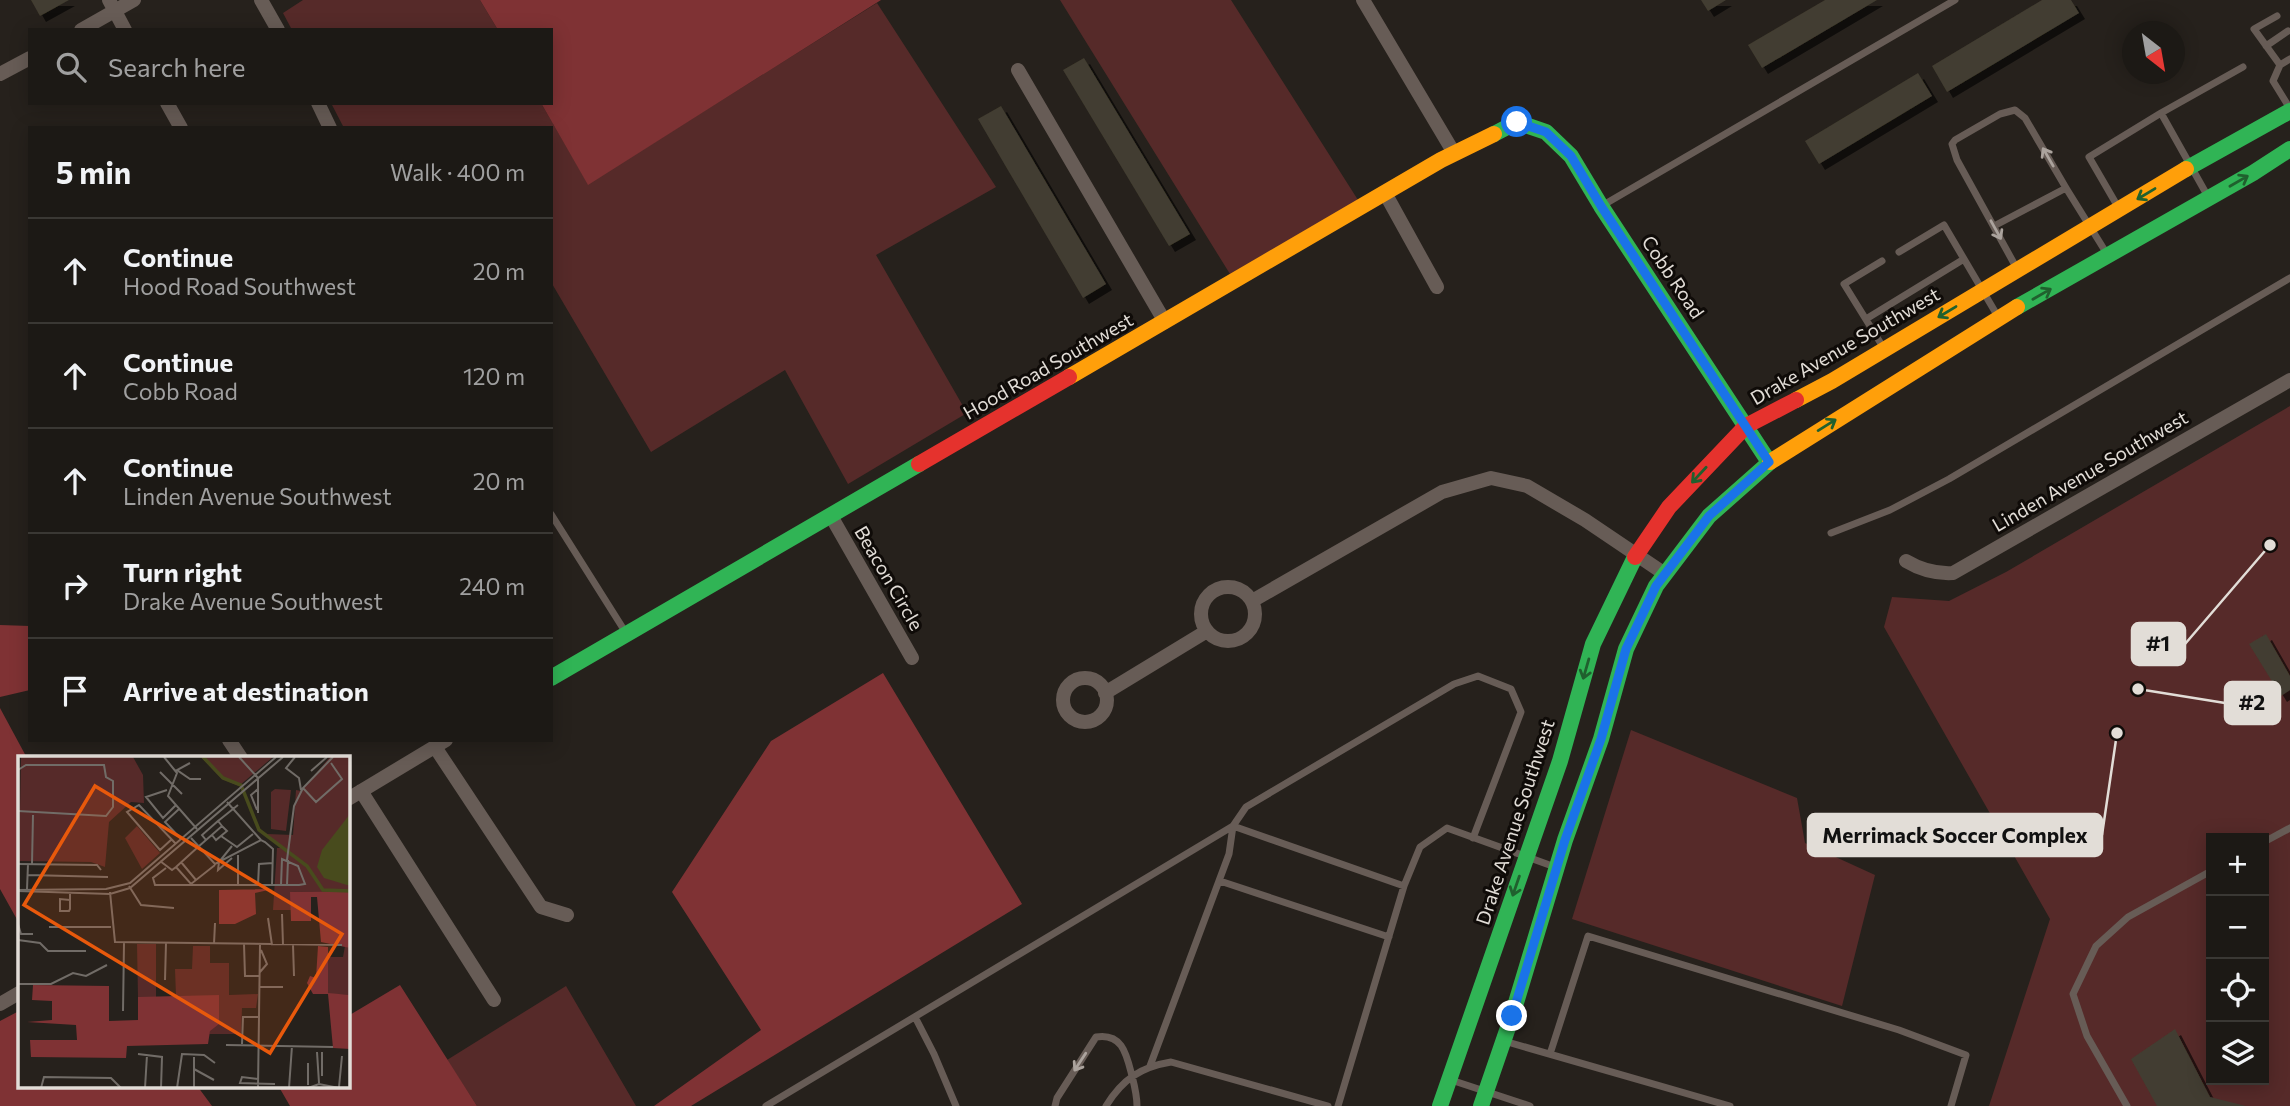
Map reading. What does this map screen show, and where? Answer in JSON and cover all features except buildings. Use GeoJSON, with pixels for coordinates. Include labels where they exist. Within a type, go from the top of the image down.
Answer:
{"type":"FeatureCollection","features":[{"type":"Feature","properties":{"kind":"street"},"geometry":{"type":"LineString","coordinates":[[83,28],[112,5],[134,0]]}},
{"type":"Feature","properties":{"kind":"street"},"geometry":{"type":"LineString","coordinates":[[261,0],[277,28]]}},
{"type":"Feature","properties":{"kind":"street"},"geometry":{"type":"LineString","coordinates":[[1363,0],[1454,153]]}},
{"type":"Feature","properties":{"kind":"street"},"geometry":{"type":"LineString","coordinates":[[112,5],[124,28]]}},
{"type":"Feature","properties":{"kind":"street"},"geometry":{"type":"LineString","coordinates":[[0,74],[28,59]]}},
{"type":"Feature","properties":{"kind":"street"},"geometry":{"type":"LineString","coordinates":[[1018,70],[1165,322]]}},
{"type":"Feature","properties":{"kind":"street"},"geometry":{"type":"LineString","coordinates":[[168,105],[180,126]]}},
{"type":"Feature","properties":{"kind":"street"},"geometry":{"type":"LineString","coordinates":[[319,105],[329,126]]}},
{"type":"Feature","properties":{"kind":"street","name":"Drake Avenue Southwest"},"geometry":{"type":"LineString","coordinates":[[1440,1106],[1560,761],[1593,644],[1636,554],[1669,507],[1746,426],[1832,381],[2191,166],[2290,110]]}},
{"type":"Feature","properties":{"kind":"street","name":"Hood Road Southwest"},"geometry":{"type":"LineString","coordinates":[[553,677],[1454,153],[1517,122],[1546,132],[1566,151]]}},
{"type":"Feature","properties":{"kind":"street"},"geometry":{"type":"LineString","coordinates":[[1483,1099],[1556,868],[1601,739],[1626,649],[1656,586],[1709,516],[1769,462],[1999,318],[2290,149]]}},
{"type":"Feature","properties":{"kind":"street","name":"Cobb Road"},"geometry":{"type":"LineString","coordinates":[[1566,151],[1746,426]]}},
{"type":"Feature","properties":{"kind":"street"},"geometry":{"type":"LineString","coordinates":[[1385,193],[1437,288]]}},
{"type":"Feature","properties":{"kind":"street","name":"Linden Avenue Southwest"},"geometry":{"type":"LineString","coordinates":[[1906,561],[1929,571],[1953,573],[2290,380]]}},
{"type":"Feature","properties":{"kind":"street"},"geometry":{"type":"LineString","coordinates":[[1746,426],[1769,462]]}},
{"type":"Feature","properties":{"kind":"street"},"geometry":{"type":"LineString","coordinates":[[1252,601],[1442,492],[1491,478],[1527,486],[1585,520],[1665,574]]}},
{"type":"Feature","properties":{"kind":"street","name":"Beacon Circle"},"geometry":{"type":"LineString","coordinates":[[831,516],[912,658]]}},
{"type":"Feature","properties":{"kind":"street"},"geometry":{"type":"LineString","coordinates":[[1230,587],[1238,589],[1252,601],[1255,609],[1252,627],[1239,639],[1222,640],[1207,631],[1201,614],[1206,598],[1213,592],[1230,587]]}},
{"type":"Feature","properties":{"kind":"street"},"geometry":{"type":"LineString","coordinates":[[1105,693],[1207,631]]}},
{"type":"Feature","properties":{"kind":"street"},"geometry":{"type":"LineString","coordinates":[[494,1000],[355,795],[440,743],[541,907],[567,915]]}},
{"type":"Feature","properties":{"kind":"street"},"geometry":{"type":"LineString","coordinates":[[0,1004],[18,994]]}},
{"type":"Feature","properties":{"kind":"lane"},"geometry":{"type":"LineString","coordinates":[[1601,206],[1955,0]]}},
{"type":"Feature","properties":{"kind":"lane"},"geometry":{"type":"LineString","coordinates":[[2277,16],[2254,29],[2280,65]]}},
{"type":"Feature","properties":{"kind":"lane"},"geometry":{"type":"LineString","coordinates":[[2266,46],[2288,31]]}},
{"type":"Feature","properties":{"kind":"lane"},"geometry":{"type":"LineString","coordinates":[[2290,59],[2280,65],[2273,80],[2290,110]]}},
{"type":"Feature","properties":{"kind":"lane"},"geometry":{"type":"LineString","coordinates":[[2120,209],[2089,157],[2244,67]]}},
{"type":"Feature","properties":{"kind":"lane"},"geometry":{"type":"LineString","coordinates":[[2017,269],[1957,160],[1952,144],[2000,114],[2015,110],[2025,118],[2108,255]]}},
{"type":"Feature","properties":{"kind":"lane"},"geometry":{"type":"LineString","coordinates":[[2161,113],[2209,198]]}},
{"type":"Feature","properties":{"kind":"lane"},"geometry":{"type":"LineString","coordinates":[[1994,226],[2066,188]]}},
{"type":"Feature","properties":{"kind":"lane"},"geometry":{"type":"LineString","coordinates":[[1899,251],[1944,225],[1999,318]]}},
{"type":"Feature","properties":{"kind":"lane"},"geometry":{"type":"LineString","coordinates":[[1866,319],[1964,259]]}},
{"type":"Feature","properties":{"kind":"lane"},"geometry":{"type":"LineString","coordinates":[[1882,261],[1844,284],[1885,350]]}},
{"type":"Feature","properties":{"kind":"lane"},"geometry":{"type":"LineString","coordinates":[[1831,533],[1889,510],[1949,479],[2290,278]]}},
{"type":"Feature","properties":{"kind":"lane"},"geometry":{"type":"LineString","coordinates":[[553,517],[626,634]]}},
{"type":"Feature","properties":{"kind":"lane"},"geometry":{"type":"LineString","coordinates":[[1150,1066],[1220,881],[1229,854],[1233,827],[1246,807],[1454,684],[1479,676],[1511,689],[1521,712],[1473,838]]}},
{"type":"Feature","properties":{"kind":"lane"},"geometry":{"type":"LineString","coordinates":[[766,1106],[775,1104],[1233,827],[1404,886]]}},
{"type":"Feature","properties":{"kind":"lane"},"geometry":{"type":"LineString","coordinates":[[1338,1106],[1404,886],[1420,848],[1447,828],[1556,868]]}},
{"type":"Feature","properties":{"kind":"lane"},"geometry":{"type":"LineString","coordinates":[[2269,839],[2290,828]]}},
{"type":"Feature","properties":{"kind":"lane"},"geometry":{"type":"LineString","coordinates":[[2127,1106],[2087,1037],[2073,994],[2096,946],[2128,917],[2206,874]]}},
{"type":"Feature","properties":{"kind":"lane"},"geometry":{"type":"LineString","coordinates":[[1220,881],[1389,937]]}},
{"type":"Feature","properties":{"kind":"lane"},"geometry":{"type":"LineString","coordinates":[[1550,1054],[1588,936],[1899,1030],[1966,1055],[1951,1106]]}},
{"type":"Feature","properties":{"kind":"lane"},"geometry":{"type":"LineString","coordinates":[[915,1017],[956,1106]]}},
{"type":"Feature","properties":{"kind":"lane"},"geometry":{"type":"LineString","coordinates":[[1055,1106],[1057,1098],[1096,1037],[1105,1035],[1125,1048],[1137,1093],[1137,1106]]}},
{"type":"Feature","properties":{"kind":"lane"},"geometry":{"type":"LineString","coordinates":[[1503,1041],[1730,1106]]}},
{"type":"Feature","properties":{"kind":"lane"},"geometry":{"type":"LineString","coordinates":[[1106,1106],[1115,1092],[1132,1077],[1150,1066],[1171,1062],[1328,1106]]}},
{"type":"Feature","properties":{"kind":"lane"},"geometry":{"type":"LineString","coordinates":[[1449,1080],[1483,1099],[1530,1106]]}},
{"type":"Feature","properties":{"kind":"shaded area"},"geometry":{"type":"Polygon","coordinates":[[[303,0],[480,0],[497,28],[291,28],[283,13],[303,0]]]}},
{"type":"Feature","properties":{"kind":"shaded area"},"geometry":{"type":"Polygon","coordinates":[[[480,0],[881,0],[588,185],[542,105],[553,105],[553,28],[497,28],[480,0]]]}},
{"type":"Feature","properties":{"kind":"shaded area"},"geometry":{"type":"Polygon","coordinates":[[[1060,0],[1231,0],[1358,200],[1230,274],[1060,0]]]}},
{"type":"Feature","properties":{"kind":"shaded area"},"geometry":{"type":"Polygon","coordinates":[[[877,3],[996,187],[876,255],[967,413],[848,484],[785,370],[651,452],[553,285],[553,126],[343,126],[332,105],[542,105],[588,184],[877,3]]]}},
{"type":"Feature","properties":{"kind":"shaded area"},"geometry":{"type":"Polygon","coordinates":[[[2290,406],[2290,1106],[1989,1106],[2050,919],[1884,627],[1892,597],[1949,601],[2006,572],[2290,406]]]}},
{"type":"Feature","properties":{"kind":"shaded area"},"geometry":{"type":"Polygon","coordinates":[[[0,625],[28,626],[28,690],[0,697],[0,625]]]}},
{"type":"Feature","properties":{"kind":"shaded area"},"geometry":{"type":"Polygon","coordinates":[[[883,673],[1022,904],[691,1106],[654,1106],[761,1030],[672,892],[771,741],[883,673]]]}},
{"type":"Feature","properties":{"kind":"shaded area"},"geometry":{"type":"Polygon","coordinates":[[[0,708],[26,756],[18,756],[18,921],[0,889],[0,708]]]}},
{"type":"Feature","properties":{"kind":"shaded area"},"geometry":{"type":"Polygon","coordinates":[[[1631,730],[1797,798],[1805,843],[1875,875],[1842,1006],[1572,919],[1631,730]]]}},
{"type":"Feature","properties":{"kind":"shaded area"},"geometry":{"type":"Polygon","coordinates":[[[400,985],[477,1106],[290,1106],[280,1088],[350,1088],[350,1015],[400,985]]]}},
{"type":"Feature","properties":{"kind":"shaded area"},"geometry":{"type":"Polygon","coordinates":[[[566,986],[636,1106],[477,1106],[447,1060],[566,986]]]}},
{"type":"Feature","properties":{"kind":"shaded area"},"geometry":{"type":"Polygon","coordinates":[[[18,1012],[18,1088],[199,1088],[212,1106],[0,1106],[0,1021],[18,1012]]]}},
{"type":"Feature","properties":{"kind":"traffic: fast"},"geometry":{"type":"LineString","coordinates":[[2186,169],[2290,111]]}},
{"type":"Feature","properties":{"kind":"traffic: fast"},"geometry":{"type":"LineString","coordinates":[[1494,134],[1517,122],[1546,132],[1571,156],[1769,462]]}},
{"type":"Feature","properties":{"kind":"traffic: fast"},"geometry":{"type":"LineString","coordinates":[[2017,307],[2253,173],[2290,149]]}},
{"type":"Feature","properties":{"kind":"traffic: fast"},"geometry":{"type":"LineString","coordinates":[[1481,1106],[1512,1016],[1565,840],[1601,739],[1626,649],[1656,586],[1709,516],[1770,462]]}},
{"type":"Feature","properties":{"kind":"traffic: fast"},"geometry":{"type":"LineString","coordinates":[[553,677],[919,464]]}},
{"type":"Feature","properties":{"kind":"traffic: fast"},"geometry":{"type":"LineString","coordinates":[[1440,1106],[1560,761],[1593,644],[1635,557]]}},
{"type":"Feature","properties":{"kind":"traffic: slow"},"geometry":{"type":"LineString","coordinates":[[1069,377],[1441,160],[1494,134]]}},
{"type":"Feature","properties":{"kind":"traffic: slow"},"geometry":{"type":"LineString","coordinates":[[1796,400],[2186,169]]}},
{"type":"Feature","properties":{"kind":"traffic: slow"},"geometry":{"type":"LineString","coordinates":[[1770,462],[2017,307]]}},
{"type":"Feature","properties":{"kind":"traffic: jam"},"geometry":{"type":"LineString","coordinates":[[919,464],[1069,377]]}},
{"type":"Feature","properties":{"kind":"traffic: jam"},"geometry":{"type":"LineString","coordinates":[[1635,557],[1669,507],[1746,426],[1796,400]]}},
{"type":"Feature","properties":{"kind":"place","name":"#1"},"geometry":{"type":"Point","coordinates":[2270,545]}},
{"type":"Feature","properties":{"kind":"place","name":"#2"},"geometry":{"type":"Point","coordinates":[2138,689]}},
{"type":"Feature","properties":{"kind":"place","name":"Merrimack Soccer Complex"},"geometry":{"type":"Point","coordinates":[2117,733]}},
{"type":"Feature","properties":{"kind":"route"},"geometry":{"type":"LineString","coordinates":[[1512,1016],[1565,840],[1601,739],[1626,649],[1656,586],[1709,516],[1769,462],[1571,156],[1546,132],[1517,122]]}}]}
